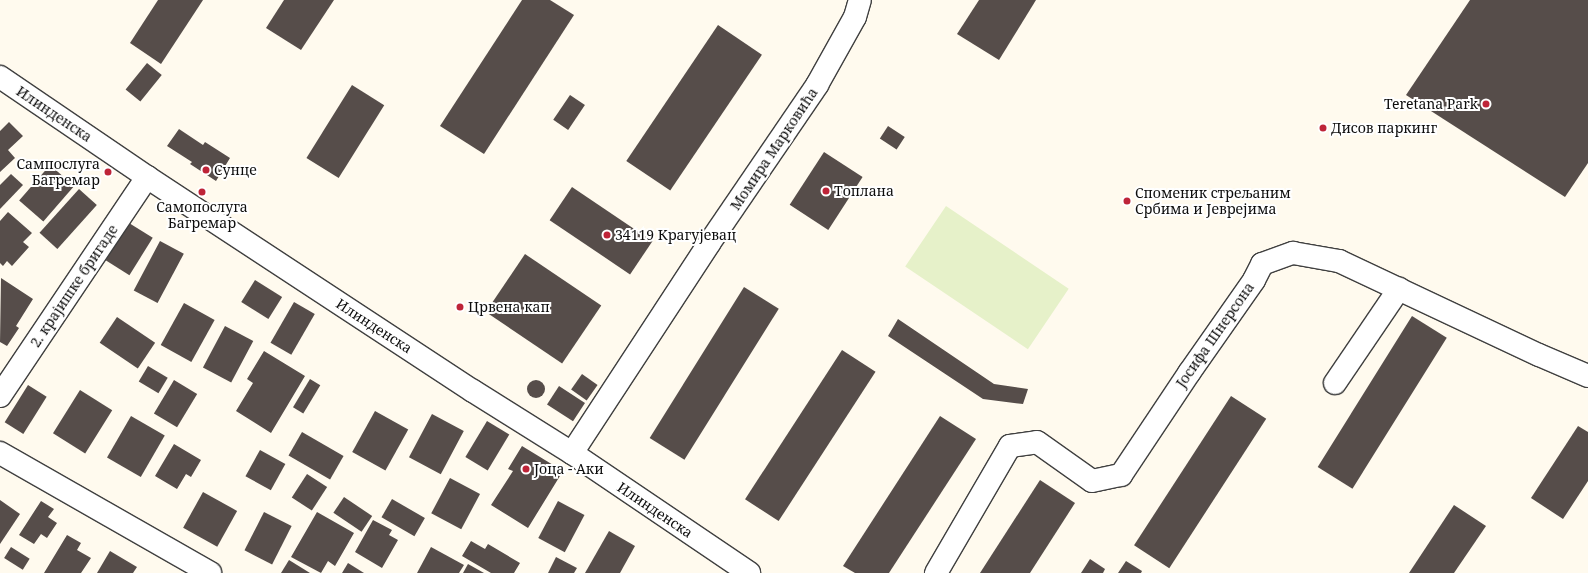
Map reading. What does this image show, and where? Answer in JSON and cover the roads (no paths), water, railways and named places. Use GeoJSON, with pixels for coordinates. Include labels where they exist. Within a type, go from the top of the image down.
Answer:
{"type":"FeatureCollection","features":[{"type":"Feature","properties":{"kind":"street","name":"Момира Марковића"},"geometry":{"type":"LineString","coordinates":[[572,453],[706,249],[817,85],[854,17],[860,0]]}},
{"type":"Feature","properties":{"kind":"street","name":"Илинденска"},"geometry":{"type":"LineString","coordinates":[[0,77],[473,391],[572,453],[738,570]]}},
{"type":"Feature","properties":{"kind":"street","name":"2. крајишке бригаде"},"geometry":{"type":"LineString","coordinates":[[0,396],[147,176]]}},
{"type":"Feature","properties":{"kind":"street","name":"Јосифа Шнерсона"},"geometry":{"type":"LineString","coordinates":[[936,573],[1010,446],[1037,442],[1092,481],[1121,475],[1189,373],[1254,280],[1262,264],[1293,253],[1339,261],[1539,355],[1588,376]]}},
{"type":"Feature","properties":{"kind":"street"},"geometry":{"type":"LineString","coordinates":[[1335,383],[1399,289]]}},
{"type":"Feature","properties":{"kind":"street"},"geometry":{"type":"LineString","coordinates":[[0,454],[210,573]]}},
{"type":"Feature","properties":{"kind":"place","name":"Teretana Park"},"geometry":{"type":"Point","coordinates":[1486,104]}},
{"type":"Feature","properties":{"kind":"place","name":"Дисов паркинг"},"geometry":{"type":"Point","coordinates":[1323,128]}},
{"type":"Feature","properties":{"kind":"place","name":"Сунце"},"geometry":{"type":"Point","coordinates":[206,170]}},
{"type":"Feature","properties":{"kind":"place","name":"Сампослуга Багремар"},"geometry":{"type":"Point","coordinates":[108,172]}},
{"type":"Feature","properties":{"kind":"place","name":"Топлана"},"geometry":{"type":"Point","coordinates":[826,191]}},
{"type":"Feature","properties":{"kind":"place","name":"Самопослуга Багремар"},"geometry":{"type":"Point","coordinates":[202,192]}},
{"type":"Feature","properties":{"kind":"place","name":"Споменик стрељаним Србима и Јеврејима"},"geometry":{"type":"Point","coordinates":[1127,201]}},
{"type":"Feature","properties":{"kind":"place","name":"34119 Крагујевац"},"geometry":{"type":"Point","coordinates":[607,235]}},
{"type":"Feature","properties":{"kind":"place","name":"Црвена кап"},"geometry":{"type":"Point","coordinates":[460,307]}},
{"type":"Feature","properties":{"kind":"place","name":"Јоца - Аки"},"geometry":{"type":"Point","coordinates":[526,469]}}]}
